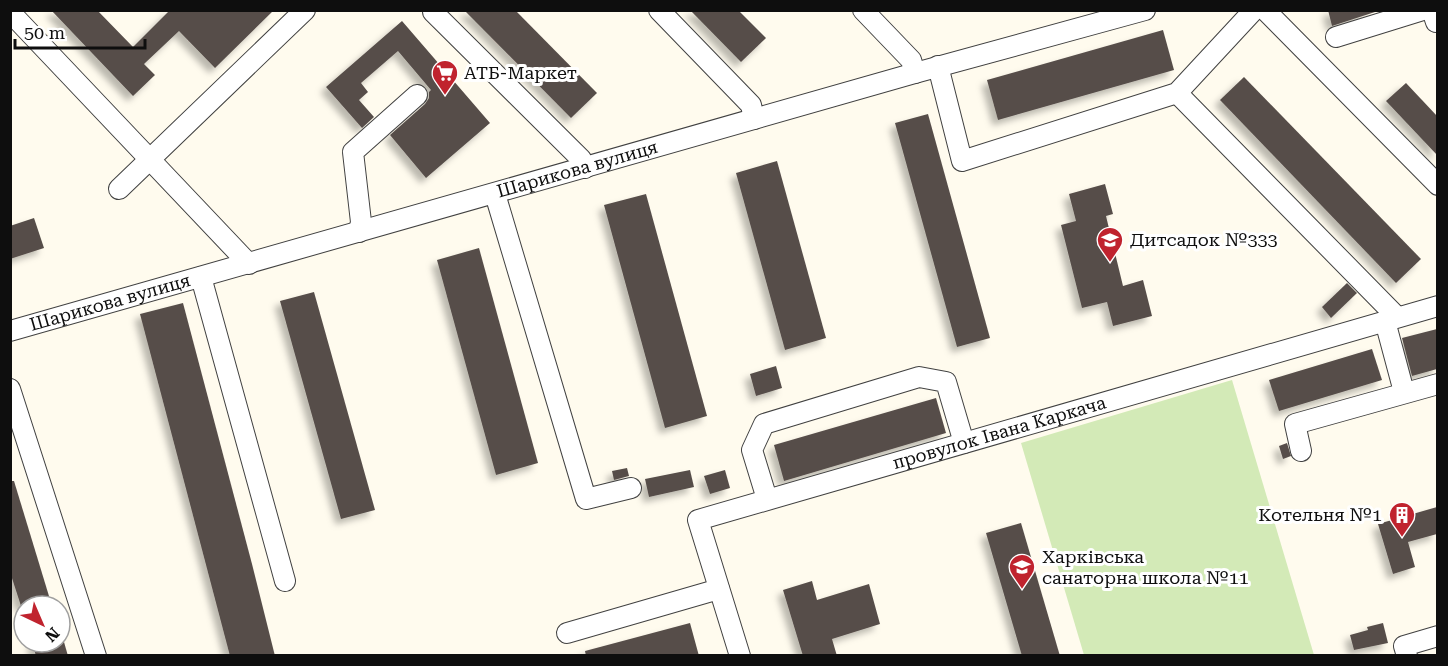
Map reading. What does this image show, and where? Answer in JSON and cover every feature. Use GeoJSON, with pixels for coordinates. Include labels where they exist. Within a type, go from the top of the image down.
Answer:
{"type":"FeatureCollection","features":[{"type":"Feature","properties":{"kind":"street"},"geometry":{"type":"LineString","coordinates":[[118,189],[305,10]]}},
{"type":"Feature","properties":{"kind":"street"},"geometry":{"type":"LineString","coordinates":[[659,10],[751,105],[754,119]]}},
{"type":"Feature","properties":{"kind":"street"},"geometry":{"type":"LineString","coordinates":[[863,10],[911,60],[915,73]]}},
{"type":"Feature","properties":{"kind":"street","name":"Шарикова вулиця"},"geometry":{"type":"LineString","coordinates":[[10,331],[495,194],[1107,15],[1145,10]]}},
{"type":"Feature","properties":{"kind":"street"},"geometry":{"type":"LineString","coordinates":[[938,66],[962,161],[1177,93],[1254,10]]}},
{"type":"Feature","properties":{"kind":"street"},"geometry":{"type":"LineString","coordinates":[[1265,10],[1437,185]]}},
{"type":"Feature","properties":{"kind":"street"},"geometry":{"type":"LineString","coordinates":[[1336,37],[1423,10]]}},
{"type":"Feature","properties":{"kind":"street"},"geometry":{"type":"LineString","coordinates":[[1432,10],[1437,21]]}},
{"type":"Feature","properties":{"kind":"street"},"geometry":{"type":"LineString","coordinates":[[10,12],[249,264]]}},
{"type":"Feature","properties":{"kind":"street"},"geometry":{"type":"LineString","coordinates":[[434,12],[581,159],[585,168]]}},
{"type":"Feature","properties":{"kind":"street"},"geometry":{"type":"LineString","coordinates":[[1177,93],[1391,319],[1404,392]]}},
{"type":"Feature","properties":{"kind":"street"},"geometry":{"type":"LineString","coordinates":[[359,232],[361,222],[353,152],[417,95]]}},
{"type":"Feature","properties":{"kind":"street"},"geometry":{"type":"LineString","coordinates":[[495,194],[586,499],[631,488]]}},
{"type":"Feature","properties":{"kind":"street"},"geometry":{"type":"LineString","coordinates":[[201,277],[285,581]]}},
{"type":"Feature","properties":{"kind":"street","name":"провулок Івана Каркача"},"geometry":{"type":"LineString","coordinates":[[740,656],[698,520],[1437,306]]}},
{"type":"Feature","properties":{"kind":"street"},"geometry":{"type":"LineString","coordinates":[[767,499],[752,450],[764,424],[919,377],[946,382],[964,443]]}},
{"type":"Feature","properties":{"kind":"street"},"geometry":{"type":"LineString","coordinates":[[1301,451],[1295,424],[1437,384]]}},
{"type":"Feature","properties":{"kind":"street"},"geometry":{"type":"LineString","coordinates":[[10,389],[96,656]]}},
{"type":"Feature","properties":{"kind":"street"},"geometry":{"type":"LineString","coordinates":[[567,633],[719,589]]}},
{"type":"Feature","properties":{"kind":"street"},"geometry":{"type":"LineString","coordinates":[[1407,656],[1404,646],[1437,636]]}},
{"type":"Feature","properties":{"kind":"green space"},"geometry":{"type":"Polygon","coordinates":[[[1232,380],[1314,655],[1084,655],[1021,443],[1232,380]]]}},
{"type":"Feature","properties":{"kind":"building"},"geometry":{"type":"Polygon","coordinates":[[[51,10],[97,10],[133,47],[170,10],[274,10],[215,68],[179,31],[144,64],[155,75],[133,96],[51,10]]]}},
{"type":"Feature","properties":{"kind":"building"},"geometry":{"type":"Polygon","coordinates":[[[464,10],[515,10],[597,93],[571,118],[464,10]]]}},
{"type":"Feature","properties":{"kind":"building"},"geometry":{"type":"Polygon","coordinates":[[[690,10],[738,10],[766,38],[741,62],[690,10]]]}},
{"type":"Feature","properties":{"kind":"building"},"geometry":{"type":"Polygon","coordinates":[[[1328,10],[1375,10],[1375,12],[1332,26],[1328,10]]]}},
{"type":"Feature","properties":{"kind":"building","name":"АТБ-Маркет"},"geometry":{"type":"Polygon","coordinates":[[[402,21],[490,123],[426,178],[390,135],[425,104],[431,90],[398,51],[361,83],[368,92],[359,100],[374,117],[362,128],[326,87],[402,21]]]}},
{"type":"Feature","properties":{"kind":"building"},"geometry":{"type":"Polygon","coordinates":[[[1163,30],[1174,70],[998,120],[987,80],[1163,30]]]}},
{"type":"Feature","properties":{"kind":"building"},"geometry":{"type":"Polygon","coordinates":[[[1244,77],[1421,259],[1396,283],[1220,100],[1244,77]]]}},
{"type":"Feature","properties":{"kind":"building"},"geometry":{"type":"Polygon","coordinates":[[[1406,83],[1437,116],[1437,155],[1386,101],[1406,83]]]}},
{"type":"Feature","properties":{"kind":"building"},"geometry":{"type":"Polygon","coordinates":[[[928,114],[990,338],[957,347],[895,123],[928,114]]]}},
{"type":"Feature","properties":{"kind":"building"},"geometry":{"type":"Polygon","coordinates":[[[777,161],[826,338],[785,350],[736,173],[777,161]]]}},
{"type":"Feature","properties":{"kind":"building"},"geometry":{"type":"Polygon","coordinates":[[[1105,184],[1113,214],[1106,216],[1123,286],[1143,280],[1152,316],[1113,326],[1107,302],[1082,308],[1061,225],[1076,221],[1069,194],[1105,184]]]}},
{"type":"Feature","properties":{"kind":"building"},"geometry":{"type":"Polygon","coordinates":[[[646,194],[707,416],[665,428],[604,205],[646,194]]]}},
{"type":"Feature","properties":{"kind":"building"},"geometry":{"type":"Polygon","coordinates":[[[34,218],[44,248],[10,259],[10,226],[34,218]]]}},
{"type":"Feature","properties":{"kind":"building"},"geometry":{"type":"Polygon","coordinates":[[[479,248],[538,463],[496,475],[437,260],[479,248]]]}},
{"type":"Feature","properties":{"kind":"building"},"geometry":{"type":"Polygon","coordinates":[[[1347,283],[1357,293],[1331,318],[1322,307],[1347,283]]]}},
{"type":"Feature","properties":{"kind":"building"},"geometry":{"type":"Polygon","coordinates":[[[314,292],[375,510],[341,519],[280,301],[314,292]]]}},
{"type":"Feature","properties":{"kind":"building"},"geometry":{"type":"Polygon","coordinates":[[[183,303],[275,656],[230,656],[140,314],[183,303]]]}},
{"type":"Feature","properties":{"kind":"building"},"geometry":{"type":"Polygon","coordinates":[[[1437,329],[1437,369],[1412,376],[1402,338],[1437,329]]]}},
{"type":"Feature","properties":{"kind":"building"},"geometry":{"type":"Polygon","coordinates":[[[1372,349],[1382,380],[1279,411],[1269,380],[1372,349]]]}},
{"type":"Feature","properties":{"kind":"building"},"geometry":{"type":"Polygon","coordinates":[[[776,366],[782,388],[756,396],[750,374],[776,366]]]}},
{"type":"Feature","properties":{"kind":"building"},"geometry":{"type":"Polygon","coordinates":[[[936,398],[946,433],[784,481],[774,445],[936,398]]]}},
{"type":"Feature","properties":{"kind":"building"},"geometry":{"type":"Polygon","coordinates":[[[1287,443],[1291,456],[1283,459],[1279,446],[1287,443]]]}},
{"type":"Feature","properties":{"kind":"building"},"geometry":{"type":"Polygon","coordinates":[[[627,468],[629,476],[614,480],[612,471],[627,468]]]}},
{"type":"Feature","properties":{"kind":"building"},"geometry":{"type":"Polygon","coordinates":[[[690,470],[694,487],[649,497],[645,479],[690,470]]]}},
{"type":"Feature","properties":{"kind":"building"},"geometry":{"type":"Polygon","coordinates":[[[725,470],[730,488],[710,494],[704,476],[725,470]]]}},
{"type":"Feature","properties":{"kind":"building"},"geometry":{"type":"Polygon","coordinates":[[[10,481],[14,481],[48,594],[17,594],[10,572],[10,481]]]}},
{"type":"Feature","properties":{"kind":"building","name":"Котельня №1"},"geometry":{"type":"Polygon","coordinates":[[[1437,507],[1437,534],[1408,542],[1415,567],[1393,574],[1378,524],[1437,507]]]}},
{"type":"Feature","properties":{"kind":"building","name":"Харківська санаторна школа №11"},"geometry":{"type":"Polygon","coordinates":[[[1021,523],[1060,656],[1022,656],[986,533],[1021,523]]]}},
{"type":"Feature","properties":{"kind":"building"},"geometry":{"type":"Polygon","coordinates":[[[812,581],[817,600],[869,584],[880,624],[832,639],[837,656],[803,656],[783,590],[812,581]]]}},
{"type":"Feature","properties":{"kind":"building"},"geometry":{"type":"Polygon","coordinates":[[[690,623],[699,656],[586,656],[585,651],[690,623]]]}},
{"type":"Feature","properties":{"kind":"building"},"geometry":{"type":"Polygon","coordinates":[[[1383,623],[1388,643],[1354,650],[1350,635],[1383,623]]]}},
{"type":"Feature","properties":{"kind":"building"},"geometry":{"type":"Polygon","coordinates":[[[35,654],[67,654],[68,656],[36,656],[35,654]]]}},
{"type":"Feature","properties":{"kind":"place","name":"АТБ-Маркет"},"geometry":{"type":"Point","coordinates":[445,96]}},
{"type":"Feature","properties":{"kind":"place","name":"Дитсадок №333"},"geometry":{"type":"Point","coordinates":[1110,263]}},
{"type":"Feature","properties":{"kind":"place","name":"Котельня №1"},"geometry":{"type":"Point","coordinates":[1402,538]}},
{"type":"Feature","properties":{"kind":"place","name":"Харківська санаторна школа №11"},"geometry":{"type":"Point","coordinates":[1022,590]}}]}
